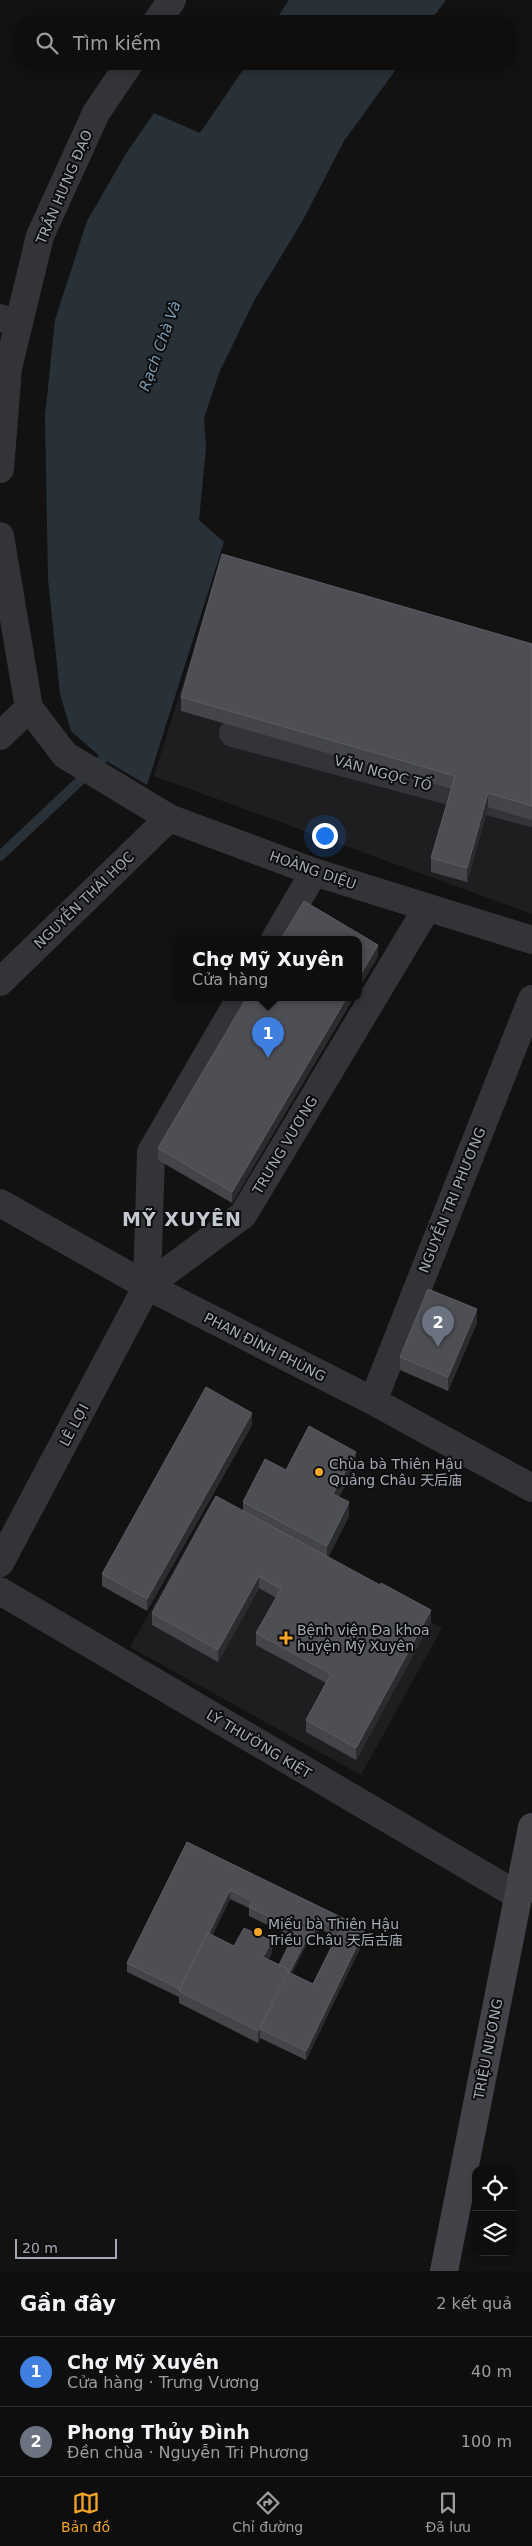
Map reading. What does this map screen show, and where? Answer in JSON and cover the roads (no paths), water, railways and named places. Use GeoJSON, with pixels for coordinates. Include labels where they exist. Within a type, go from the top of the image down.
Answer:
{"type":"FeatureCollection","features":[{"type":"Feature","properties":{"kind":"main road","name":"TRIỆU NƯƠNG"},"geometry":{"type":"LineString","coordinates":[[444,2271],[532,1827]]}},
{"type":"Feature","properties":{"kind":"street"},"geometry":{"type":"LineString","coordinates":[[161,15],[172,0]]}},
{"type":"Feature","properties":{"kind":"street","name":"TRẦN HƯNG ĐẠO"},"geometry":{"type":"LineString","coordinates":[[0,468],[8,368],[9,321],[40,236],[96,113],[125,70]]}},
{"type":"Feature","properties":{"kind":"street"},"geometry":{"type":"LineString","coordinates":[[0,536],[29,708],[0,736]]}},
{"type":"Feature","properties":{"kind":"street","name":"HOÀNG DIỆU"},"geometry":{"type":"LineString","coordinates":[[29,708],[65,755],[169,818],[314,872],[532,940]]}},
{"type":"Feature","properties":{"kind":"street","name":"VĂN NGỌC TỐ"},"geometry":{"type":"LineString","coordinates":[[233,733],[532,812]]}},
{"type":"Feature","properties":{"kind":"street","name":"NGUYỄN THÁI HỌC"},"geometry":{"type":"LineString","coordinates":[[0,982],[169,818]]}},
{"type":"Feature","properties":{"kind":"street"},"geometry":{"type":"LineString","coordinates":[[277,936],[314,872]]}},
{"type":"Feature","properties":{"kind":"street","name":"TRƯNG VƯƠNG"},"geometry":{"type":"LineString","coordinates":[[147,1286],[243,1216],[427,908]]}},
{"type":"Feature","properties":{"kind":"street","name":"NGUYỄN TRI PHƯƠNG"},"geometry":{"type":"LineString","coordinates":[[373,1401],[532,999]]}},
{"type":"Feature","properties":{"kind":"street"},"geometry":{"type":"LineString","coordinates":[[147,1286],[151,1152],[239,1001]]}},
{"type":"Feature","properties":{"kind":"street","name":"PHAN ĐÌNH PHÙNG"},"geometry":{"type":"LineString","coordinates":[[0,1203],[147,1286],[373,1401],[532,1488]]}},
{"type":"Feature","properties":{"kind":"street","name":"LÊ LỢI"},"geometry":{"type":"LineString","coordinates":[[0,1563],[147,1286]]}},
{"type":"Feature","properties":{"kind":"street","name":"LÝ THƯỜNG KIỆT"},"geometry":{"type":"LineString","coordinates":[[0,1591],[519,1896]]}},
{"type":"Feature","properties":{"kind":"water"},"geometry":{"type":"Polygon","coordinates":[[[289,0],[446,0],[435,15],[279,15],[289,0]]]}},
{"type":"Feature","properties":{"kind":"water","name":"Rạch Chà Và"},"geometry":{"type":"Polygon","coordinates":[[[243,70],[396,70],[344,141],[303,220],[254,301],[219,373],[204,418],[206,448],[199,520],[224,542],[147,785],[103,759],[71,731],[60,694],[48,579],[45,416],[55,320],[87,221],[127,152],[154,113],[200,133],[243,70]]]}},
{"type":"Feature","properties":{"kind":"waterway"},"geometry":{"type":"LineString","coordinates":[[0,856],[103,759],[104,746]]}},
{"type":"Feature","properties":{"kind":"place","name":"Chợ Mỹ Xuyên"},"geometry":{"type":"Point","coordinates":[268,1058]}},
{"type":"Feature","properties":{"kind":"place","name":"Phong Thủy Đình"},"geometry":{"type":"Point","coordinates":[438,1347]}},
{"type":"Feature","properties":{"kind":"place","name":"Chùa bà Thiên Hậu Quảng Châu 天后庙"},"geometry":{"type":"Point","coordinates":[319,1472]}},
{"type":"Feature","properties":{"kind":"place","name":"Bệnh viện Đa khoa huyện Mỹ Xuyên"},"geometry":{"type":"Point","coordinates":[286,1638]}},
{"type":"Feature","properties":{"kind":"place","name":"Miếu bà Thiên Hậu Triều Châu 天后古庙"},"geometry":{"type":"Point","coordinates":[258,1932]}},
{"type":"Feature","properties":{"kind":"district","name":"MỸ XUYÊN"},"geometry":{"type":"Point","coordinates":[182,1219]}}]}
